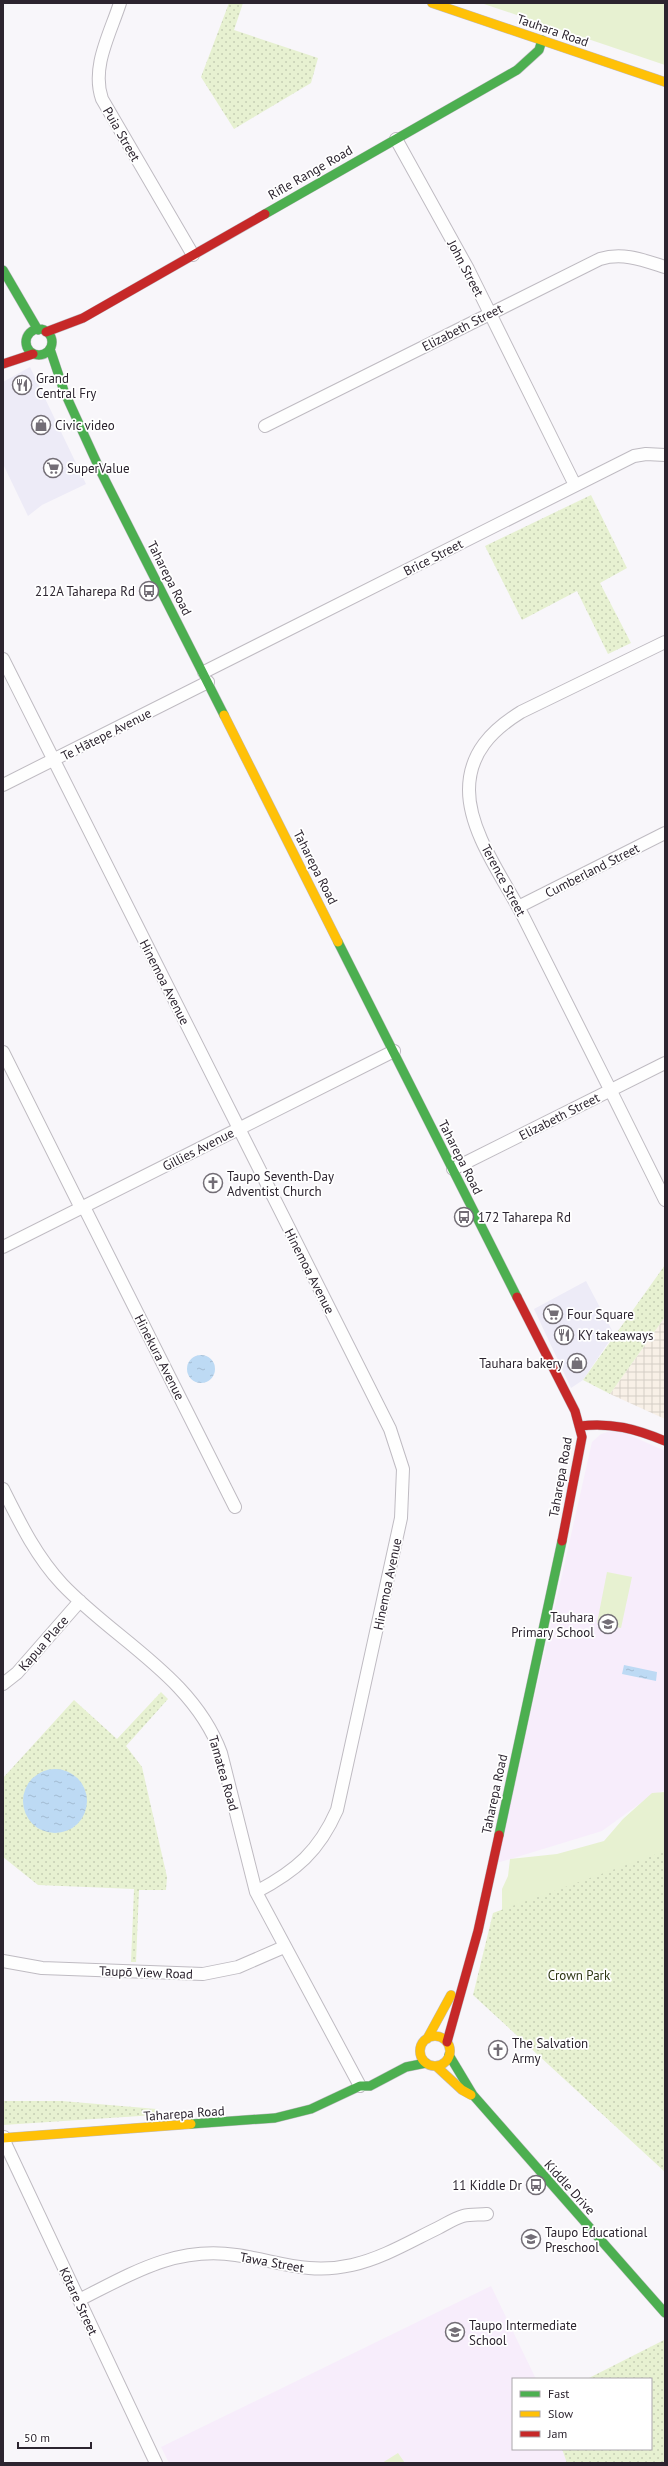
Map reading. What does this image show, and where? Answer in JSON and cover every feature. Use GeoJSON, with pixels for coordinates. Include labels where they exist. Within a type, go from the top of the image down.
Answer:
{"type":"FeatureCollection","features":[{"type":"Feature","properties":{"kind":"street","name":"Puia Street"},"geometry":{"type":"LineString","coordinates":[[120,3],[98,68],[98,87],[102,99],[193,255]]}},
{"type":"Feature","properties":{"kind":"street","name":"Tauhara Road"},"geometry":{"type":"LineString","coordinates":[[432,3],[665,82]]}},
{"type":"Feature","properties":{"kind":"street","name":"Rifle Range Road"},"geometry":{"type":"LineString","coordinates":[[42,331],[82,318],[517,70],[539,50],[542,40]]}},
{"type":"Feature","properties":{"kind":"street","name":"John Street"},"geometry":{"type":"LineString","coordinates":[[396,139],[490,313],[575,485]]}},
{"type":"Feature","properties":{"kind":"street","name":"Elizabeth Street"},"geometry":{"type":"LineString","coordinates":[[265,426],[594,261],[610,256],[636,258],[665,267]]}},
{"type":"Feature","properties":{"kind":"street"},"geometry":{"type":"LineString","coordinates":[[3,270],[18,299],[42,331],[50,337],[51,346],[36,355],[3,364]]}},
{"type":"Feature","properties":{"kind":"street"},"geometry":{"type":"LineString","coordinates":[[18,299],[19,311],[27,338],[28,349],[36,355]]}},
{"type":"Feature","properties":{"kind":"street","name":"Rifle Range Road"},"geometry":{"type":"LineString","coordinates":[[51,346],[74,327],[82,318]]}},
{"type":"Feature","properties":{"kind":"street"},"geometry":{"type":"LineString","coordinates":[[3,360],[27,338],[42,331]]}},
{"type":"Feature","properties":{"kind":"street","name":"Taharepa Road"},"geometry":{"type":"LineString","coordinates":[[51,346],[64,391],[101,472],[394,1051],[575,1412],[580,1426],[581,1450],[478,1931],[461,1981],[421,2048],[366,2078],[360,2086]]}},
{"type":"Feature","properties":{"kind":"street","name":"Taharepa Road"},"geometry":{"type":"LineString","coordinates":[[36,355],[57,385],[64,391]]}},
{"type":"Feature","properties":{"kind":"street","name":"Brice Street"},"geometry":{"type":"LineString","coordinates":[[206,677],[575,485],[634,456],[646,454],[665,455]]}},
{"type":"Feature","properties":{"kind":"street","name":"Terence Street"},"geometry":{"type":"LineString","coordinates":[[665,642],[521,712],[503,723],[482,745],[470,775],[469,796],[473,817],[479,833],[518,907],[665,1200]]}},
{"type":"Feature","properties":{"kind":"street","name":"Hinemoa Avenue"},"geometry":{"type":"LineString","coordinates":[[3,658],[238,1129],[390,1429],[400,1455],[404,1482],[401,1518],[338,1810],[326,1833],[307,1859],[277,1880],[256,1892]]}},
{"type":"Feature","properties":{"kind":"street","name":"Te Hātepe Avenue"},"geometry":{"type":"LineString","coordinates":[[3,785],[54,760],[206,677]]}},
{"type":"Feature","properties":{"kind":"street","name":"Cumberland Street"},"geometry":{"type":"LineString","coordinates":[[518,907],[665,833]]}},
{"type":"Feature","properties":{"kind":"street","name":"Gillies Avenue"},"geometry":{"type":"LineString","coordinates":[[3,1247],[394,1051]]}},
{"type":"Feature","properties":{"kind":"street","name":"Hinekura Avenue"},"geometry":{"type":"LineString","coordinates":[[3,1052],[235,1507]]}},
{"type":"Feature","properties":{"kind":"street","name":"Elizabeth Street"},"geometry":{"type":"LineString","coordinates":[[453,1169],[665,1063]]}},
{"type":"Feature","properties":{"kind":"street"},"geometry":{"type":"LineString","coordinates":[[580,1426],[614,1423],[637,1429],[665,1441]]}},
{"type":"Feature","properties":{"kind":"street","name":"Tamatea Road"},"geometry":{"type":"LineString","coordinates":[[3,1489],[38,1555],[63,1585],[179,1686],[203,1716],[214,1734],[221,1753],[256,1892],[284,1947],[360,2086]]}},
{"type":"Feature","properties":{"kind":"street","name":"Kapua Place"},"geometry":{"type":"LineString","coordinates":[[3,1684],[16,1673],[80,1600]]}},
{"type":"Feature","properties":{"kind":"street","name":"Taupō View Road"},"geometry":{"type":"LineString","coordinates":[[3,1961],[42,1968],[203,1974],[238,1967],[284,1947]]}},
{"type":"Feature","properties":{"kind":"street","name":"Taharepa Road"},"geometry":{"type":"LineString","coordinates":[[449,2055],[447,2042],[460,1993],[461,1981]]}},
{"type":"Feature","properties":{"kind":"street"},"geometry":{"type":"LineString","coordinates":[[427,2039],[435,2036],[447,2042]]}},
{"type":"Feature","properties":{"kind":"street"},"geometry":{"type":"LineString","coordinates":[[421,2048],[421,2056],[426,2063]]}},
{"type":"Feature","properties":{"kind":"street"},"geometry":{"type":"LineString","coordinates":[[436,2066],[444,2063],[449,2055]]}},
{"type":"Feature","properties":{"kind":"street","name":"Kiddle Drive"},"geometry":{"type":"LineString","coordinates":[[449,2055],[469,2085],[473,2095],[665,2313]]}},
{"type":"Feature","properties":{"kind":"street","name":"Taharepa Road"},"geometry":{"type":"LineString","coordinates":[[4,2138],[275,2118],[311,2109],[360,2086],[370,2086],[406,2067],[426,2063],[436,2066]]}},
{"type":"Feature","properties":{"kind":"street","name":"Kiddle Drive"},"geometry":{"type":"LineString","coordinates":[[436,2066],[462,2090],[473,2095]]}},
{"type":"Feature","properties":{"kind":"street","name":"Kōtare Street"},"geometry":{"type":"LineString","coordinates":[[4,2138],[156,2463]]}},
{"type":"Feature","properties":{"kind":"street","name":"Tawa Street"},"geometry":{"type":"LineString","coordinates":[[79,2300],[146,2266],[187,2255],[211,2253],[236,2255],[287,2266],[332,2269],[354,2265],[380,2256],[463,2216],[487,2214]]}},
{"type":"Feature","properties":{"kind":"shaded area"},"geometry":{"type":"Polygon","coordinates":[[[30,367],[86,484],[42,505],[28,516],[3,464],[3,382],[30,367]]]}},
{"type":"Feature","properties":{"kind":"shaded area"},"geometry":{"type":"Polygon","coordinates":[[[586,1281],[614,1334],[583,1380],[571,1388],[534,1309],[586,1281]]]}},
{"type":"Feature","properties":{"kind":"shaded area"},"geometry":{"type":"Polygon","coordinates":[[[665,1317],[665,1419],[610,1394],[665,1317]]]}},
{"type":"Feature","properties":{"kind":"shaded area","name":"Tauhara Primary School"},"geometry":{"type":"Polygon","coordinates":[[[610,1431],[623,1432],[665,1451],[665,1790],[649,1797],[602,1831],[497,1863],[592,1442],[601,1434],[610,1431]]]}},
{"type":"Feature","properties":{"kind":"shaded area","name":"Taupo Intermediate School"},"geometry":{"type":"Polygon","coordinates":[[[491,2286],[536,2378],[512,2378],[512,2450],[562,2450],[567,2463],[169,2463],[161,2447],[491,2286]]]}},
{"type":"Feature","properties":{"kind":"green space"},"geometry":{"type":"Polygon","coordinates":[[[229,3],[243,3],[234,30],[318,58],[311,83],[234,129],[201,77],[229,3]]]}},
{"type":"Feature","properties":{"kind":"green space"},"geometry":{"type":"Polygon","coordinates":[[[481,3],[665,3],[665,65],[481,3]]]}},
{"type":"Feature","properties":{"kind":"green space"},"geometry":{"type":"Polygon","coordinates":[[[591,495],[627,568],[600,583],[631,643],[608,654],[577,591],[522,620],[485,546],[591,495]]]}},
{"type":"Feature","properties":{"kind":"green space"},"geometry":{"type":"Polygon","coordinates":[[[665,1265],[665,1317],[610,1394],[583,1380],[665,1265]]]}},
{"type":"Feature","properties":{"kind":"green space"},"geometry":{"type":"Polygon","coordinates":[[[607,1572],[632,1577],[621,1628],[597,1623],[607,1572]]]}},
{"type":"Feature","properties":{"kind":"green space"},"geometry":{"type":"Polygon","coordinates":[[[161,1692],[168,1699],[126,1746],[142,1767],[167,1877],[166,1890],[139,1890],[136,1962],[131,1962],[134,1889],[38,1885],[3,1857],[3,1778],[74,1700],[117,1739],[161,1692]]]}},
{"type":"Feature","properties":{"kind":"green space"},"geometry":{"type":"Polygon","coordinates":[[[665,1792],[665,1874],[502,1918],[502,1889],[508,1876],[510,1859],[557,1854],[604,1841],[623,1819],[652,1793],[665,1792]]]}},
{"type":"Feature","properties":{"kind":"green space","name":"Crown Park"},"geometry":{"type":"Polygon","coordinates":[[[665,1851],[665,2172],[473,1995],[493,1913],[665,1851]]]}},
{"type":"Feature","properties":{"kind":"green space"},"geometry":{"type":"Polygon","coordinates":[[[3,2101],[62,2101],[157,2109],[155,2115],[3,2125],[3,2101]]]}},
{"type":"Feature","properties":{"kind":"green space"},"geometry":{"type":"Polygon","coordinates":[[[664,2340],[665,2463],[567,2463],[562,2450],[652,2450],[652,2378],[589,2378],[664,2340]]]}},
{"type":"Feature","properties":{"kind":"green space"},"geometry":{"type":"Polygon","coordinates":[[[398,2453],[405,2463],[382,2463],[398,2453]]]}},
{"type":"Feature","properties":{"kind":"water"},"geometry":{"type":"Polygon","coordinates":[[[201,1355],[207,1356],[211,1359],[214,1363],[214,1375],[211,1379],[207,1382],[201,1383],[195,1382],[191,1379],[188,1375],[187,1369],[188,1363],[191,1359],[195,1356],[201,1355]]]}},
{"type":"Feature","properties":{"kind":"water"},"geometry":{"type":"Polygon","coordinates":[[[624,1665],[657,1672],[656,1681],[622,1674],[624,1665]]]}},
{"type":"Feature","properties":{"kind":"water"},"geometry":{"type":"Polygon","coordinates":[[[49,1769],[61,1769],[78,1778],[85,1789],[87,1801],[85,1813],[78,1824],[61,1833],[49,1833],[37,1828],[28,1819],[23,1807],[23,1795],[28,1783],[37,1774],[49,1769]]]}},
{"type":"Feature","properties":{"kind":"traffic: fast"},"geometry":{"type":"LineString","coordinates":[[265,214],[517,70],[539,50],[542,40]]}},
{"type":"Feature","properties":{"kind":"traffic: fast"},"geometry":{"type":"LineString","coordinates":[[3,270],[38,330]]}},
{"type":"Feature","properties":{"kind":"traffic: fast"},"geometry":{"type":"LineString","coordinates":[[39,329],[48,333],[52,342],[48,351],[39,355],[30,351],[26,342],[30,333],[39,329]]}},
{"type":"Feature","properties":{"kind":"traffic: fast"},"geometry":{"type":"LineString","coordinates":[[50,349],[64,391],[101,472],[224,715]]}},
{"type":"Feature","properties":{"kind":"traffic: fast"},"geometry":{"type":"LineString","coordinates":[[338,942],[517,1297]]}},
{"type":"Feature","properties":{"kind":"traffic: fast"},"geometry":{"type":"LineString","coordinates":[[499,1835],[562,1541]]}},
{"type":"Feature","properties":{"kind":"traffic: fast"},"geometry":{"type":"LineString","coordinates":[[449,2055],[473,2095],[665,2313]]}},
{"type":"Feature","properties":{"kind":"traffic: fast"},"geometry":{"type":"LineString","coordinates":[[191,2124],[275,2118],[311,2109],[360,2086],[370,2086],[406,2067],[426,2063]]}},
{"type":"Feature","properties":{"kind":"traffic: slow"},"geometry":{"type":"LineString","coordinates":[[432,3],[665,82]]}},
{"type":"Feature","properties":{"kind":"traffic: slow"},"geometry":{"type":"LineString","coordinates":[[224,715],[338,942]]}},
{"type":"Feature","properties":{"kind":"traffic: slow"},"geometry":{"type":"LineString","coordinates":[[427,2039],[451,1995]]}},
{"type":"Feature","properties":{"kind":"traffic: slow"},"geometry":{"type":"LineString","coordinates":[[435,2036],[445,2041],[450,2051],[445,2061],[435,2066],[425,2061],[420,2051],[425,2041],[435,2036]]}},
{"type":"Feature","properties":{"kind":"traffic: slow"},"geometry":{"type":"LineString","coordinates":[[436,2066],[462,2090],[471,2095]]}},
{"type":"Feature","properties":{"kind":"traffic: slow"},"geometry":{"type":"LineString","coordinates":[[3,2138],[191,2124]]}},
{"type":"Feature","properties":{"kind":"traffic: jam"},"geometry":{"type":"LineString","coordinates":[[46,332],[83,318],[265,214]]}},
{"type":"Feature","properties":{"kind":"traffic: jam"},"geometry":{"type":"LineString","coordinates":[[3,364],[33,354]]}},
{"type":"Feature","properties":{"kind":"traffic: jam"},"geometry":{"type":"LineString","coordinates":[[517,1297],[575,1411],[582,1437],[562,1541]]}},
{"type":"Feature","properties":{"kind":"traffic: jam"},"geometry":{"type":"LineString","coordinates":[[580,1426],[613,1426],[634,1430],[665,1441]]}},
{"type":"Feature","properties":{"kind":"traffic: jam"},"geometry":{"type":"LineString","coordinates":[[447,2042],[478,1931],[499,1835]]}},
{"type":"Feature","properties":{"kind":"place","name":"Grand Central Fry"},"geometry":{"type":"Point","coordinates":[22,385]}},
{"type":"Feature","properties":{"kind":"place","name":"Civic video"},"geometry":{"type":"Point","coordinates":[41,425]}},
{"type":"Feature","properties":{"kind":"place","name":"SuperValue"},"geometry":{"type":"Point","coordinates":[53,468]}},
{"type":"Feature","properties":{"kind":"place","name":"212A Taharepa Rd"},"geometry":{"type":"Point","coordinates":[149,591]}},
{"type":"Feature","properties":{"kind":"place","name":"Taupo Seventh-Day Adventist Church"},"geometry":{"type":"Point","coordinates":[213,1183]}},
{"type":"Feature","properties":{"kind":"place","name":"172 Taharepa Rd"},"geometry":{"type":"Point","coordinates":[464,1217]}},
{"type":"Feature","properties":{"kind":"place","name":"Four Square"},"geometry":{"type":"Point","coordinates":[553,1314]}},
{"type":"Feature","properties":{"kind":"place","name":"KY takeaways"},"geometry":{"type":"Point","coordinates":[564,1335]}},
{"type":"Feature","properties":{"kind":"place","name":"Tauhara bakery"},"geometry":{"type":"Point","coordinates":[577,1363]}},
{"type":"Feature","properties":{"kind":"place","name":"Tauhara Primary School"},"geometry":{"type":"Point","coordinates":[608,1624]}},
{"type":"Feature","properties":{"kind":"place","name":"The Salvation Army"},"geometry":{"type":"Point","coordinates":[498,2050]}},
{"type":"Feature","properties":{"kind":"place","name":"11 Kiddle Dr"},"geometry":{"type":"Point","coordinates":[536,2185]}},
{"type":"Feature","properties":{"kind":"place","name":"Taupo Educational Preschool"},"geometry":{"type":"Point","coordinates":[531,2239]}},
{"type":"Feature","properties":{"kind":"place","name":"Taupo Intermediate School"},"geometry":{"type":"Point","coordinates":[455,2332]}}]}
